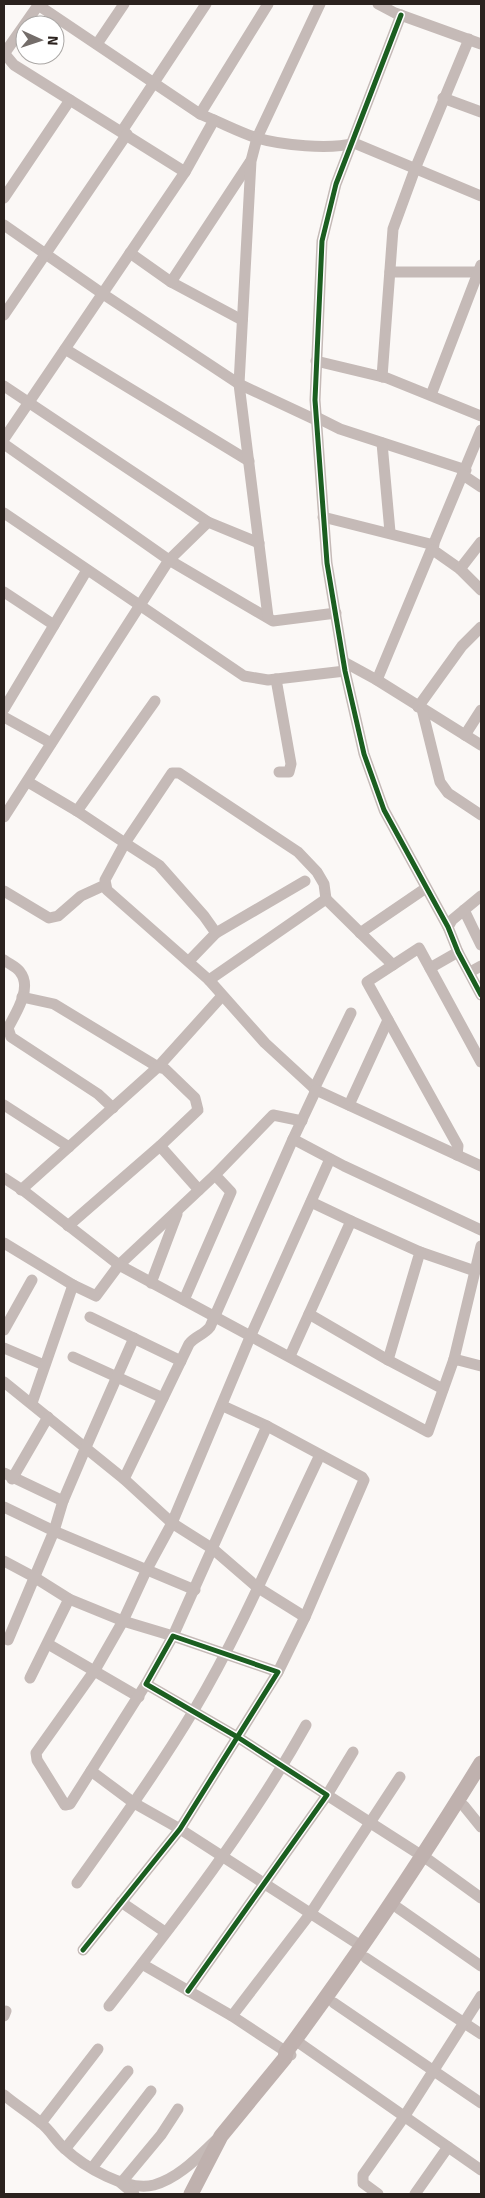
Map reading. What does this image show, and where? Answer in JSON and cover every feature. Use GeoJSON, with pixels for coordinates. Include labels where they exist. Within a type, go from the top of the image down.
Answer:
{"type":"FeatureCollection","features":[{"type":"Feature","properties":{"kind":"main road"},"geometry":{"type":"LineString","coordinates":[[191,2194],[221,2136],[291,2050],[398,1908],[481,1763]]}},
{"type":"Feature","properties":{"kind":"main road"},"geometry":{"type":"LineString","coordinates":[[291,2050],[334,2004],[363,1952],[481,1779]]}},
{"type":"Feature","properties":{"kind":"street"},"geometry":{"type":"LineString","coordinates":[[186,172],[14,65],[4,54],[38,4],[200,114],[258,138],[326,147],[354,142],[481,196]]}},
{"type":"Feature","properties":{"kind":"street"},"geometry":{"type":"LineString","coordinates":[[96,44],[124,4]]}},
{"type":"Feature","properties":{"kind":"street"},"geometry":{"type":"LineString","coordinates":[[5,310],[44,254],[206,4]]}},
{"type":"Feature","properties":{"kind":"street"},"geometry":{"type":"LineString","coordinates":[[200,114],[268,4]]}},
{"type":"Feature","properties":{"kind":"street"},"geometry":{"type":"LineString","coordinates":[[268,617],[239,384],[251,161],[258,138],[320,4]]}},
{"type":"Feature","properties":{"kind":"street"},"geometry":{"type":"LineString","coordinates":[[378,4],[481,44]]}},
{"type":"Feature","properties":{"kind":"street"},"geometry":{"type":"LineString","coordinates":[[398,11],[354,142],[336,184],[322,241],[316,361],[316,418],[323,517],[327,563],[345,667],[364,754],[384,810],[448,927],[458,952],[481,995]]}},
{"type":"Feature","properties":{"kind":"street"},"geometry":{"type":"LineString","coordinates":[[382,377],[393,228],[443,98],[469,39]]}},
{"type":"Feature","properties":{"kind":"street"},"geometry":{"type":"LineString","coordinates":[[443,98],[481,112]]}},
{"type":"Feature","properties":{"kind":"street"},"geometry":{"type":"LineString","coordinates":[[4,198],[70,100]]}},
{"type":"Feature","properties":{"kind":"street"},"geometry":{"type":"LineString","coordinates":[[4,439],[186,172],[214,120]]}},
{"type":"Feature","properties":{"kind":"street"},"geometry":{"type":"LineString","coordinates":[[171,282],[251,161]]}},
{"type":"Feature","properties":{"kind":"street"},"geometry":{"type":"LineString","coordinates":[[4,225],[103,294],[239,384],[340,428],[464,473],[481,487]]}},
{"type":"Feature","properties":{"kind":"street"},"geometry":{"type":"LineString","coordinates":[[130,253],[171,282],[242,320]]}},
{"type":"Feature","properties":{"kind":"street"},"geometry":{"type":"LineString","coordinates":[[390,272],[480,268],[431,396]]}},
{"type":"Feature","properties":{"kind":"street"},"geometry":{"type":"LineString","coordinates":[[65,349],[249,461]]}},
{"type":"Feature","properties":{"kind":"street"},"geometry":{"type":"LineString","coordinates":[[316,361],[382,377],[481,416]]}},
{"type":"Feature","properties":{"kind":"street"},"geometry":{"type":"LineString","coordinates":[[4,386],[208,522],[259,544]]}},
{"type":"Feature","properties":{"kind":"street"},"geometry":{"type":"LineString","coordinates":[[377,680],[434,548],[481,430]]}},
{"type":"Feature","properties":{"kind":"street"},"geometry":{"type":"LineString","coordinates":[[382,443],[390,532]]}},
{"type":"Feature","properties":{"kind":"street"},"geometry":{"type":"LineString","coordinates":[[4,444],[169,560],[268,617],[276,621],[336,613]]}},
{"type":"Feature","properties":{"kind":"street"},"geometry":{"type":"LineString","coordinates":[[4,513],[244,676],[255,679],[276,679],[345,667],[377,680],[481,745]]}},
{"type":"Feature","properties":{"kind":"street"},"geometry":{"type":"LineString","coordinates":[[323,517],[390,532],[434,548],[460,569],[481,590]]}},
{"type":"Feature","properties":{"kind":"street"},"geometry":{"type":"LineString","coordinates":[[4,817],[169,560],[208,522]]}},
{"type":"Feature","properties":{"kind":"street"},"geometry":{"type":"LineString","coordinates":[[460,569],[481,542]]}},
{"type":"Feature","properties":{"kind":"street"},"geometry":{"type":"LineString","coordinates":[[4,709],[86,570]]}},
{"type":"Feature","properties":{"kind":"street"},"geometry":{"type":"LineString","coordinates":[[5,596],[54,625]]}},
{"type":"Feature","properties":{"kind":"street"},"geometry":{"type":"LineString","coordinates":[[481,627],[462,646],[420,708],[440,782],[448,793],[481,815]]}},
{"type":"Feature","properties":{"kind":"street"},"geometry":{"type":"LineString","coordinates":[[276,679],[292,764],[289,772],[280,772]]}},
{"type":"Feature","properties":{"kind":"street"},"geometry":{"type":"LineString","coordinates":[[77,811],[155,701]]}},
{"type":"Feature","properties":{"kind":"street"},"geometry":{"type":"LineString","coordinates":[[465,735],[481,710]]}},
{"type":"Feature","properties":{"kind":"street"},"geometry":{"type":"LineString","coordinates":[[4,717],[51,743]]}},
{"type":"Feature","properties":{"kind":"street"},"geometry":{"type":"LineString","coordinates":[[393,965],[326,899],[324,884],[317,872],[298,852],[179,773],[172,773],[125,843],[105,880],[107,890],[209,980],[265,1043],[315,1090],[481,1166]]}},
{"type":"Feature","properties":{"kind":"street"},"geometry":{"type":"LineString","coordinates":[[28,782],[77,811],[158,865],[204,916],[216,933]]}},
{"type":"Feature","properties":{"kind":"street"},"geometry":{"type":"LineString","coordinates":[[189,962],[216,933],[305,881]]}},
{"type":"Feature","properties":{"kind":"street"},"geometry":{"type":"LineString","coordinates":[[4,891],[49,918],[58,916],[81,896],[105,885]]}},
{"type":"Feature","properties":{"kind":"street"},"geometry":{"type":"LineString","coordinates":[[360,933],[426,888]]}},
{"type":"Feature","properties":{"kind":"street"},"geometry":{"type":"LineString","coordinates":[[448,927],[452,920],[481,896]]}},
{"type":"Feature","properties":{"kind":"street"},"geometry":{"type":"LineString","coordinates":[[209,980],[326,899]]}},
{"type":"Feature","properties":{"kind":"street"},"geometry":{"type":"LineString","coordinates":[[464,910],[481,945]]}},
{"type":"Feature","properties":{"kind":"street"},"geometry":{"type":"LineString","coordinates":[[456,1156],[458,1146],[367,982],[419,948],[481,1062]]}},
{"type":"Feature","properties":{"kind":"street"},"geometry":{"type":"LineString","coordinates":[[430,968],[458,952]]}},
{"type":"Feature","properties":{"kind":"street"},"geometry":{"type":"LineString","coordinates":[[4,960],[22,974],[24,990],[8,1028],[11,1037],[98,1094],[113,1108]]}},
{"type":"Feature","properties":{"kind":"street"},"geometry":{"type":"LineString","coordinates":[[470,972],[481,966]]}},
{"type":"Feature","properties":{"kind":"street"},"geometry":{"type":"LineString","coordinates":[[21,1190],[158,1067],[222,996]]}},
{"type":"Feature","properties":{"kind":"street"},"geometry":{"type":"LineString","coordinates":[[22,997],[54,1004],[158,1067],[165,1069],[195,1098],[198,1105],[198,1110],[160,1146],[68,1226]]}},
{"type":"Feature","properties":{"kind":"street"},"geometry":{"type":"LineString","coordinates":[[124,1478],[193,1338],[207,1331],[215,1316],[350,1013]]}},
{"type":"Feature","properties":{"kind":"street"},"geometry":{"type":"LineString","coordinates":[[349,1105],[388,1020]]}},
{"type":"Feature","properties":{"kind":"street"},"geometry":{"type":"LineString","coordinates":[[4,1105],[69,1147]]}},
{"type":"Feature","properties":{"kind":"street"},"geometry":{"type":"LineString","coordinates":[[4,1243],[73,1285],[96,1296],[119,1265],[215,1176],[273,1115],[302,1121]]}},
{"type":"Feature","properties":{"kind":"street"},"geometry":{"type":"LineString","coordinates":[[293,1139],[330,1159],[481,1230]]}},
{"type":"Feature","properties":{"kind":"street"},"geometry":{"type":"LineString","coordinates":[[160,1146],[199,1190]]}},
{"type":"Feature","properties":{"kind":"street"},"geometry":{"type":"LineString","coordinates":[[268,1426],[173,1636],[139,1697],[70,1804],[65,1805],[36,1757],[36,1753],[95,1670],[123,1621],[147,1569],[172,1523],[223,1406],[251,1335],[330,1159]]}},
{"type":"Feature","properties":{"kind":"street"},"geometry":{"type":"LineString","coordinates":[[184,1300],[231,1192],[215,1176]]}},
{"type":"Feature","properties":{"kind":"street"},"geometry":{"type":"LineString","coordinates":[[4,1178],[119,1265],[428,1432],[454,1359],[481,1246]]}},
{"type":"Feature","properties":{"kind":"street"},"geometry":{"type":"LineString","coordinates":[[311,1202],[420,1252],[475,1271]]}},
{"type":"Feature","properties":{"kind":"street"},"geometry":{"type":"LineString","coordinates":[[151,1283],[178,1210]]}},
{"type":"Feature","properties":{"kind":"street"},"geometry":{"type":"LineString","coordinates":[[290,1356],[351,1221]]}},
{"type":"Feature","properties":{"kind":"street"},"geometry":{"type":"LineString","coordinates":[[388,1360],[420,1252]]}},
{"type":"Feature","properties":{"kind":"street"},"geometry":{"type":"LineString","coordinates":[[4,1330],[32,1280]]}},
{"type":"Feature","properties":{"kind":"street"},"geometry":{"type":"LineString","coordinates":[[32,1403],[73,1285]]}},
{"type":"Feature","properties":{"kind":"street"},"geometry":{"type":"LineString","coordinates":[[309,1314],[388,1360],[444,1389]]}},
{"type":"Feature","properties":{"kind":"street"},"geometry":{"type":"LineString","coordinates":[[90,1317],[181,1361]]}},
{"type":"Feature","properties":{"kind":"street"},"geometry":{"type":"LineString","coordinates":[[8,1640],[54,1531],[63,1501],[134,1338]]}},
{"type":"Feature","properties":{"kind":"street"},"geometry":{"type":"LineString","coordinates":[[4,1348],[44,1365]]}},
{"type":"Feature","properties":{"kind":"street"},"geometry":{"type":"LineString","coordinates":[[73,1357],[163,1398]]}},
{"type":"Feature","properties":{"kind":"street"},"geometry":{"type":"LineString","coordinates":[[454,1359],[481,1366]]}},
{"type":"Feature","properties":{"kind":"street"},"geometry":{"type":"LineString","coordinates":[[4,1382],[124,1478],[172,1523],[213,1549],[257,1587],[305,1618]]}},
{"type":"Feature","properties":{"kind":"street"},"geometry":{"type":"LineString","coordinates":[[82,1950],[180,1829],[278,1672],[305,1618],[363,1484],[362,1478],[268,1426],[223,1406]]}},
{"type":"Feature","properties":{"kind":"street"},"geometry":{"type":"LineString","coordinates":[[48,1417],[8,1476],[63,1501]]}},
{"type":"Feature","properties":{"kind":"street"},"geometry":{"type":"LineString","coordinates":[[77,1883],[134,1803],[193,1711],[226,1653],[320,1455]]}},
{"type":"Feature","properties":{"kind":"street"},"geometry":{"type":"LineString","coordinates":[[4,1506],[54,1531],[195,1590]]}},
{"type":"Feature","properties":{"kind":"street"},"geometry":{"type":"LineString","coordinates":[[4,1561],[69,1599],[123,1621],[226,1653],[278,1672]]}},
{"type":"Feature","properties":{"kind":"street"},"geometry":{"type":"LineString","coordinates":[[30,1678],[69,1599]]}},
{"type":"Feature","properties":{"kind":"street"},"geometry":{"type":"LineString","coordinates":[[48,1644],[139,1697]]}},
{"type":"Feature","properties":{"kind":"street"},"geometry":{"type":"LineString","coordinates":[[146,1684],[238,1738],[425,1859],[481,1898]]}},
{"type":"Feature","properties":{"kind":"street"},"geometry":{"type":"LineString","coordinates":[[109,2006],[222,1856],[283,1767],[306,1726]]}},
{"type":"Feature","properties":{"kind":"street"},"geometry":{"type":"LineString","coordinates":[[188,1991],[265,1885],[327,1795],[353,1752]]}},
{"type":"Feature","properties":{"kind":"street"},"geometry":{"type":"LineString","coordinates":[[91,1771],[134,1803],[180,1829],[310,1914],[481,2034]]}},
{"type":"Feature","properties":{"kind":"street"},"geometry":{"type":"LineString","coordinates":[[232,2016],[310,1914],[400,1778]]}},
{"type":"Feature","properties":{"kind":"street"},"geometry":{"type":"LineString","coordinates":[[464,1806],[481,1827]]}},
{"type":"Feature","properties":{"kind":"street"},"geometry":{"type":"LineString","coordinates":[[121,1902],[165,1932]]}},
{"type":"Feature","properties":{"kind":"street"},"geometry":{"type":"LineString","coordinates":[[398,1908],[481,1966]]}},
{"type":"Feature","properties":{"kind":"street"},"geometry":{"type":"LineString","coordinates":[[142,1964],[404,2117],[481,2170]]}},
{"type":"Feature","properties":{"kind":"street"},"geometry":{"type":"LineString","coordinates":[[378,2194],[362,2183],[363,2175],[404,2117],[481,1996]]}},
{"type":"Feature","properties":{"kind":"street"},"geometry":{"type":"LineString","coordinates":[[334,2004],[481,2103]]}},
{"type":"Feature","properties":{"kind":"street"},"geometry":{"type":"LineString","coordinates":[[41,2123],[98,2049]]}},
{"type":"Feature","properties":{"kind":"street"},"geometry":{"type":"LineString","coordinates":[[65,2149],[128,2071]]}},
{"type":"Feature","properties":{"kind":"street"},"geometry":{"type":"LineString","coordinates":[[92,2168],[151,2091]]}},
{"type":"Feature","properties":{"kind":"street"},"geometry":{"type":"LineString","coordinates":[[4,2095],[41,2123],[65,2149],[92,2168],[121,2183],[134,2194]]}},
{"type":"Feature","properties":{"kind":"street"},"geometry":{"type":"LineString","coordinates":[[121,2183],[161,2135],[178,2109]]}},
{"type":"Feature","properties":{"kind":"street"},"geometry":{"type":"LineString","coordinates":[[121,2183],[153,2185],[171,2178],[189,2165],[221,2136]]}},
{"type":"Feature","properties":{"kind":"street"},"geometry":{"type":"LineString","coordinates":[[415,2194],[448,2147]]}},
{"type":"Feature","properties":{"kind":"cycle path"},"geometry":{"type":"LineString","coordinates":[[401,15],[336,184],[322,241],[315,400],[327,563],[345,671],[364,754],[384,810],[448,927],[458,952],[481,995]]}},
{"type":"Feature","properties":{"kind":"cycle path"},"geometry":{"type":"LineString","coordinates":[[83,1950],[180,1829],[278,1672],[173,1636],[146,1684],[239,1738],[327,1795],[188,1991]]}}]}
